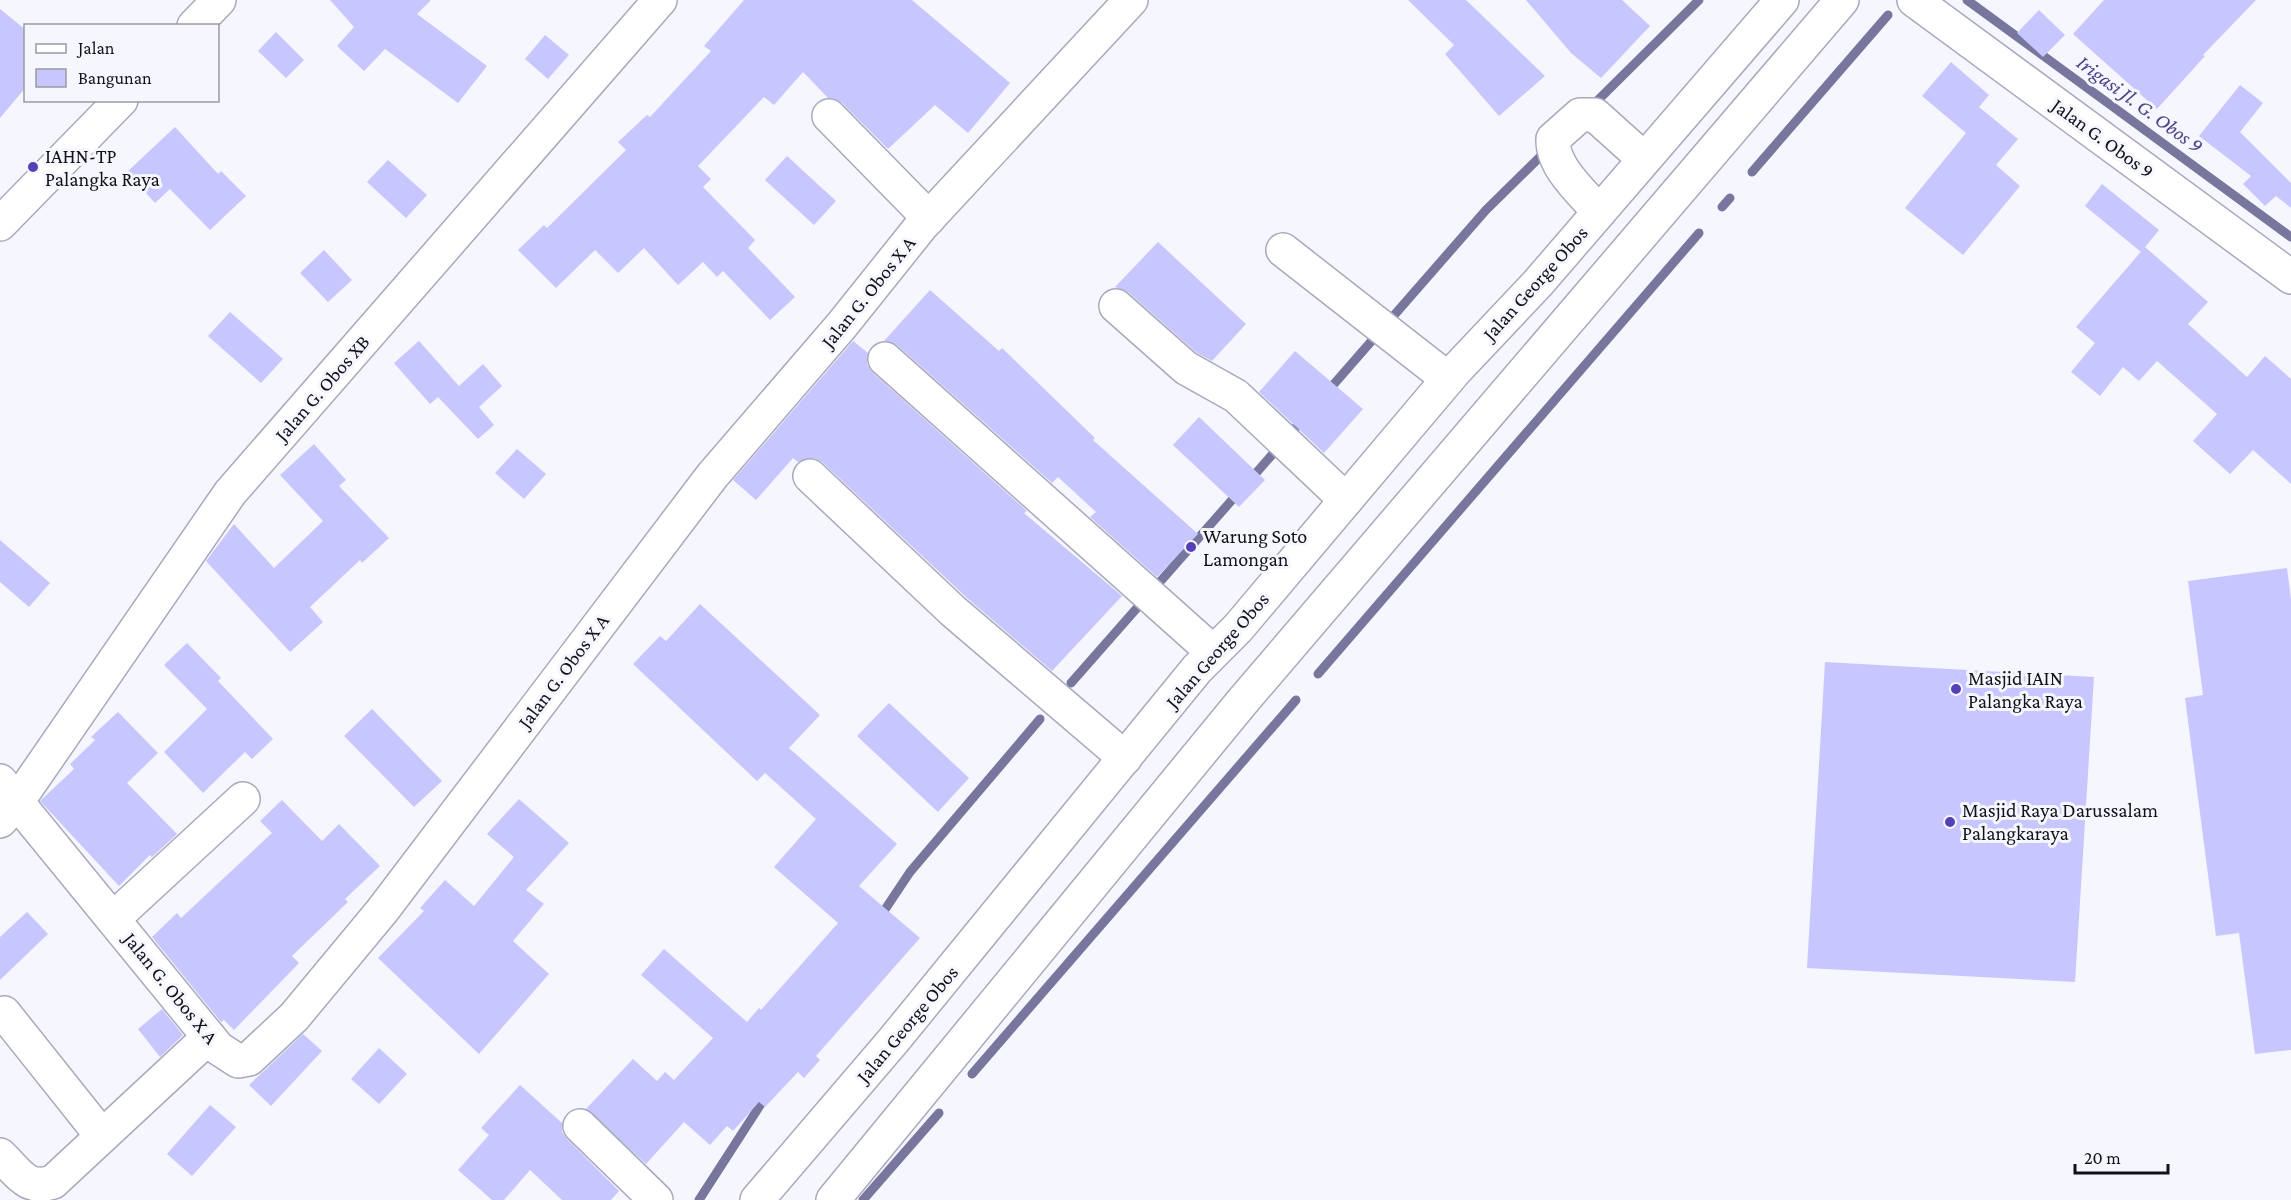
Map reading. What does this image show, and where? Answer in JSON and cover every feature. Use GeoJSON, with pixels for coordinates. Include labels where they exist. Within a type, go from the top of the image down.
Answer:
{"type":"FeatureCollection","features":[{"type":"Feature","properties":{"kind":"street"},"geometry":{"type":"LineString","coordinates":[[196,24],[219,0]]}},
{"type":"Feature","properties":{"kind":"street","name":"Jalan G. Obos XB"},"geometry":{"type":"LineString","coordinates":[[6,801],[230,493],[660,0]]}},
{"type":"Feature","properties":{"kind":"street","name":"Jalan G. Obos X A"},"geometry":{"type":"LineString","coordinates":[[6,801],[114,918],[209,1037],[230,1058],[238,1061],[249,1059],[294,1017],[382,911],[712,476],[842,325],[929,218],[1131,0]]}},
{"type":"Feature","properties":{"kind":"street","name":"Jalan George Obos"},"geometry":{"type":"LineString","coordinates":[[757,1200],[893,1041],[1214,652],[1238,628],[1448,379],[1538,283],[1782,0]]}},
{"type":"Feature","properties":{"kind":"street"},"geometry":{"type":"LineString","coordinates":[[832,1200],[1242,702],[1842,0]]}},
{"type":"Feature","properties":{"kind":"street","name":"Jalan G. Obos 9"},"geometry":{"type":"LineString","coordinates":[[1914,0],[2291,277]]}},
{"type":"Feature","properties":{"kind":"street"},"geometry":{"type":"LineString","coordinates":[[0,224],[119,102]]}},
{"type":"Feature","properties":{"kind":"street"},"geometry":{"type":"LineString","coordinates":[[1599,212],[1559,163],[1552,151],[1553,139],[1580,115],[1595,115],[1644,159]]}},
{"type":"Feature","properties":{"kind":"street"},"geometry":{"type":"LineString","coordinates":[[829,116],[929,218]]}},
{"type":"Feature","properties":{"kind":"street"},"geometry":{"type":"LineString","coordinates":[[1283,250],[1448,379]]}},
{"type":"Feature","properties":{"kind":"street"},"geometry":{"type":"LineString","coordinates":[[1116,306],[1186,368],[1236,396],[1346,500]]}},
{"type":"Feature","properties":{"kind":"street"},"geometry":{"type":"LineString","coordinates":[[885,359],[1214,652]]}},
{"type":"Feature","properties":{"kind":"street"},"geometry":{"type":"LineString","coordinates":[[810,476],[953,611],[1125,758]]}},
{"type":"Feature","properties":{"kind":"street"},"geometry":{"type":"LineString","coordinates":[[114,918],[243,799]]}},
{"type":"Feature","properties":{"kind":"street"},"geometry":{"type":"LineString","coordinates":[[4,1013],[102,1136]]}},
{"type":"Feature","properties":{"kind":"street"},"geometry":{"type":"LineString","coordinates":[[0,1155],[28,1183],[40,1186],[53,1182],[209,1037]]}},
{"type":"Feature","properties":{"kind":"street"},"geometry":{"type":"LineString","coordinates":[[580,1125],[656,1200]]}},
{"type":"Feature","properties":{"kind":"building"},"geometry":{"type":"Polygon","coordinates":[[[330,0],[431,0],[417,14],[487,66],[458,103],[385,49],[364,71],[337,46],[354,27],[330,0]]]}},
{"type":"Feature","properties":{"kind":"building"},"geometry":{"type":"Polygon","coordinates":[[[744,0],[912,0],[1010,83],[968,133],[935,105],[888,149],[842,103],[828,98],[803,72],[774,105],[764,97],[698,166],[711,179],[703,187],[755,240],[748,248],[795,297],[770,320],[723,271],[717,277],[703,262],[678,285],[644,248],[618,273],[595,250],[556,288],[518,250],[544,225],[547,228],[626,150],[618,142],[647,115],[650,117],[711,51],[704,46],[744,0]]]}},
{"type":"Feature","properties":{"kind":"building"},"geometry":{"type":"Polygon","coordinates":[[[1408,0],[1466,0],[1545,76],[1499,116],[1445,54],[1454,45],[1408,0]]]}},
{"type":"Feature","properties":{"kind":"building"},"geometry":{"type":"Polygon","coordinates":[[[1526,0],[1622,0],[1650,26],[1601,78],[1571,53],[1526,0]]]}},
{"type":"Feature","properties":{"kind":"building"},"geometry":{"type":"Polygon","coordinates":[[[2104,0],[2256,0],[2203,55],[2205,56],[2157,109],[2073,34],[2104,0]]]}},
{"type":"Feature","properties":{"kind":"building"},"geometry":{"type":"Polygon","coordinates":[[[0,9],[24,28],[24,89],[0,118],[0,9]]]}},
{"type":"Feature","properties":{"kind":"building"},"geometry":{"type":"Polygon","coordinates":[[[2039,10],[2065,35],[2043,57],[2017,33],[2039,10]]]}},
{"type":"Feature","properties":{"kind":"building"},"geometry":{"type":"Polygon","coordinates":[[[276,32],[304,60],[286,78],[258,51],[276,32]]]}},
{"type":"Feature","properties":{"kind":"building"},"geometry":{"type":"Polygon","coordinates":[[[545,35],[569,55],[548,79],[525,59],[545,35]]]}},
{"type":"Feature","properties":{"kind":"building"},"geometry":{"type":"Polygon","coordinates":[[[1951,62],[1989,95],[1979,107],[2018,139],[1996,165],[2020,186],[1963,255],[1905,208],[1966,133],[1922,96],[1951,62]]]}},
{"type":"Feature","properties":{"kind":"building"},"geometry":{"type":"Polygon","coordinates":[[[2240,85],[2263,103],[2240,132],[2291,183],[2291,208],[2276,196],[2265,206],[2243,184],[2251,176],[2199,136],[2240,85]]]}},
{"type":"Feature","properties":{"kind":"building"},"geometry":{"type":"Polygon","coordinates":[[[175,127],[218,174],[221,171],[246,196],[210,230],[170,189],[155,203],[127,172],[175,127]]]}},
{"type":"Feature","properties":{"kind":"building"},"geometry":{"type":"Polygon","coordinates":[[[787,156],[836,201],[814,225],[765,180],[787,156]]]}},
{"type":"Feature","properties":{"kind":"building"},"geometry":{"type":"Polygon","coordinates":[[[388,160],[427,195],[406,218],[367,182],[388,160]]]}},
{"type":"Feature","properties":{"kind":"building"},"geometry":{"type":"Polygon","coordinates":[[[2102,184],[2159,230],[2141,252],[2085,206],[2102,184]]]}},
{"type":"Feature","properties":{"kind":"building"},"geometry":{"type":"Polygon","coordinates":[[[1158,242],[1246,324],[1212,361],[1197,353],[1128,292],[1115,287],[1158,242]]]}},
{"type":"Feature","properties":{"kind":"building"},"geometry":{"type":"Polygon","coordinates":[[[2145,247],[2208,302],[2188,324],[2247,377],[2265,356],[2291,379],[2291,484],[2253,450],[2230,474],[2193,441],[2217,414],[2157,361],[2139,381],[2123,367],[2100,396],[2071,372],[2095,343],[2076,327],[2145,247]]]}},
{"type":"Feature","properties":{"kind":"building"},"geometry":{"type":"Polygon","coordinates":[[[324,250],[352,280],[328,302],[300,273],[324,250]]]}},
{"type":"Feature","properties":{"kind":"building"},"geometry":{"type":"Polygon","coordinates":[[[930,290],[999,351],[1002,348],[1095,438],[1093,440],[1198,534],[1157,577],[1090,517],[1096,512],[1058,477],[1052,483],[897,345],[884,341],[930,290]]]}},
{"type":"Feature","properties":{"kind":"building"},"geometry":{"type":"Polygon","coordinates":[[[230,312],[283,359],[261,383],[208,336],[230,312]]]}},
{"type":"Feature","properties":{"kind":"building"},"geometry":{"type":"Polygon","coordinates":[[[419,341],[459,386],[483,364],[502,386],[479,407],[494,425],[478,439],[438,397],[430,404],[394,363],[419,341]]]}},
{"type":"Feature","properties":{"kind":"building"},"geometry":{"type":"Polygon","coordinates":[[[853,341],[868,353],[867,364],[873,373],[1027,511],[1024,513],[1122,596],[1052,671],[966,597],[822,462],[814,458],[798,462],[793,458],[756,500],[733,480],[853,341]]]}},
{"type":"Feature","properties":{"kind":"building"},"geometry":{"type":"Polygon","coordinates":[[[1295,351],[1363,409],[1324,453],[1259,392],[1295,351]]]}},
{"type":"Feature","properties":{"kind":"building"},"geometry":{"type":"Polygon","coordinates":[[[1199,417],[1265,480],[1239,507],[1173,445],[1199,417]]]}},
{"type":"Feature","properties":{"kind":"building"},"geometry":{"type":"Polygon","coordinates":[[[314,444],[346,480],[339,486],[389,538],[362,563],[360,560],[310,607],[323,622],[290,652],[206,561],[234,524],[274,568],[323,521],[280,475],[314,444]]]}},
{"type":"Feature","properties":{"kind":"building"},"geometry":{"type":"Polygon","coordinates":[[[517,449],[546,474],[524,499],[495,473],[517,449]]]}},
{"type":"Feature","properties":{"kind":"building"},"geometry":{"type":"Polygon","coordinates":[[[0,540],[50,583],[29,607],[0,582],[0,540]]]}},
{"type":"Feature","properties":{"kind":"building"},"geometry":{"type":"Polygon","coordinates":[[[2287,568],[2291,599],[2291,1050],[2255,1054],[2239,933],[2216,936],[2185,698],[2203,695],[2188,581],[2287,568]]]}},
{"type":"Feature","properties":{"kind":"building"},"geometry":{"type":"Polygon","coordinates":[[[700,604],[820,715],[789,748],[897,844],[859,886],[920,938],[816,1056],[820,1060],[804,1078],[798,1072],[765,1107],[759,1102],[733,1131],[727,1126],[710,1145],[684,1122],[646,1164],[586,1109],[633,1059],[657,1081],[665,1072],[674,1080],[713,1038],[641,975],[664,949],[747,1022],[759,1008],[761,1010],[838,923],[774,867],[816,819],[765,773],[757,781],[633,664],[660,636],[666,641],[700,604]]]}},
{"type":"Feature","properties":{"kind":"building"},"geometry":{"type":"Polygon","coordinates":[[[187,643],[221,678],[218,681],[273,739],[252,759],[245,752],[203,793],[164,752],[207,709],[164,665],[187,643]]]}},
{"type":"Feature","properties":{"kind":"building","name":"Masjid Raya Darussalam Palangkaraya"},"geometry":{"type":"Polygon","coordinates":[[[1825,662],[2094,677],[2075,982],[1807,968],[1825,662]]]}},
{"type":"Feature","properties":{"kind":"building"},"geometry":{"type":"Polygon","coordinates":[[[889,703],[969,778],[938,812],[857,736],[889,703]]]}},
{"type":"Feature","properties":{"kind":"building"},"geometry":{"type":"Polygon","coordinates":[[[372,709],[442,781],[414,807],[344,736],[372,709]]]}},
{"type":"Feature","properties":{"kind":"building"},"geometry":{"type":"Polygon","coordinates":[[[118,712],[158,753],[127,783],[177,834],[152,857],[150,855],[119,886],[40,801],[74,769],[70,764],[95,740],[91,737],[118,712]]]}},
{"type":"Feature","properties":{"kind":"building"},"geometry":{"type":"Polygon","coordinates":[[[519,799],[569,843],[526,890],[544,904],[513,941],[549,974],[479,1054],[378,958],[424,911],[420,908],[445,880],[474,906],[514,857],[487,834],[519,799]]]}},
{"type":"Feature","properties":{"kind":"building"},"geometry":{"type":"Polygon","coordinates":[[[282,800],[322,841],[339,824],[380,866],[345,899],[348,902],[292,956],[299,963],[234,1030],[224,1020],[221,1022],[152,937],[177,913],[181,918],[272,833],[260,821],[282,800]]]}},
{"type":"Feature","properties":{"kind":"building"},"geometry":{"type":"Polygon","coordinates":[[[27,912],[48,934],[0,980],[0,937],[27,912]]]}},
{"type":"Feature","properties":{"kind":"building"},"geometry":{"type":"Polygon","coordinates":[[[162,1009],[183,1035],[160,1057],[138,1029],[162,1009]]]}},
{"type":"Feature","properties":{"kind":"building"},"geometry":{"type":"Polygon","coordinates":[[[303,1034],[322,1051],[271,1106],[249,1085],[303,1034]]]}},
{"type":"Feature","properties":{"kind":"building"},"geometry":{"type":"Polygon","coordinates":[[[379,1048],[407,1074],[379,1104],[351,1079],[379,1048]]]}},
{"type":"Feature","properties":{"kind":"building"},"geometry":{"type":"Polygon","coordinates":[[[520,1085],[562,1123],[562,1132],[567,1139],[619,1191],[611,1200],[562,1200],[530,1170],[504,1200],[492,1200],[458,1170],[489,1135],[481,1128],[520,1085]]]}},
{"type":"Feature","properties":{"kind":"building"},"geometry":{"type":"Polygon","coordinates":[[[210,1105],[236,1127],[192,1176],[167,1154],[210,1105]]]}},
{"type":"Feature","properties":{"kind":"waterway"},"geometry":{"type":"LineString","coordinates":[[1590,108],[1699,0]]}},
{"type":"Feature","properties":{"kind":"waterway","name":"Irigasi Jl. G. Obos 9"},"geometry":{"type":"LineString","coordinates":[[1967,0],[2291,237]]}},
{"type":"Feature","properties":{"kind":"waterway"},"geometry":{"type":"LineString","coordinates":[[1752,172],[1888,15]]}},
{"type":"Feature","properties":{"kind":"waterway"},"geometry":{"type":"LineString","coordinates":[[1327,392],[1486,210],[1548,149]]}},
{"type":"Feature","properties":{"kind":"waterway"},"geometry":{"type":"LineString","coordinates":[[1722,207],[1730,198]]}},
{"type":"Feature","properties":{"kind":"waterway"},"geometry":{"type":"LineString","coordinates":[[1318,674],[1699,233]]}},
{"type":"Feature","properties":{"kind":"waterway"},"geometry":{"type":"LineString","coordinates":[[1250,480],[1304,418]]}},
{"type":"Feature","properties":{"kind":"waterway"},"geometry":{"type":"LineString","coordinates":[[1071,683],[1239,492]]}},
{"type":"Feature","properties":{"kind":"waterway"},"geometry":{"type":"LineString","coordinates":[[972,1074],[1296,700]]}},
{"type":"Feature","properties":{"kind":"waterway"},"geometry":{"type":"LineString","coordinates":[[880,917],[910,872],[1040,719]]}},
{"type":"Feature","properties":{"kind":"waterway"},"geometry":{"type":"LineString","coordinates":[[699,1200],[768,1093]]}},
{"type":"Feature","properties":{"kind":"waterway"},"geometry":{"type":"LineString","coordinates":[[863,1200],[939,1113]]}},
{"type":"Feature","properties":{"kind":"place","name":"IAHN-TP Palangka Raya"},"geometry":{"type":"Point","coordinates":[33,167]}},
{"type":"Feature","properties":{"kind":"place","name":"Warung Soto Lamongan"},"geometry":{"type":"Point","coordinates":[1191,547]}},
{"type":"Feature","properties":{"kind":"place","name":"Masjid IAIN Palangka Raya"},"geometry":{"type":"Point","coordinates":[1956,689]}},
{"type":"Feature","properties":{"kind":"place","name":"Masjid Raya Darussalam Palangkaraya"},"geometry":{"type":"Point","coordinates":[1950,822]}}]}
